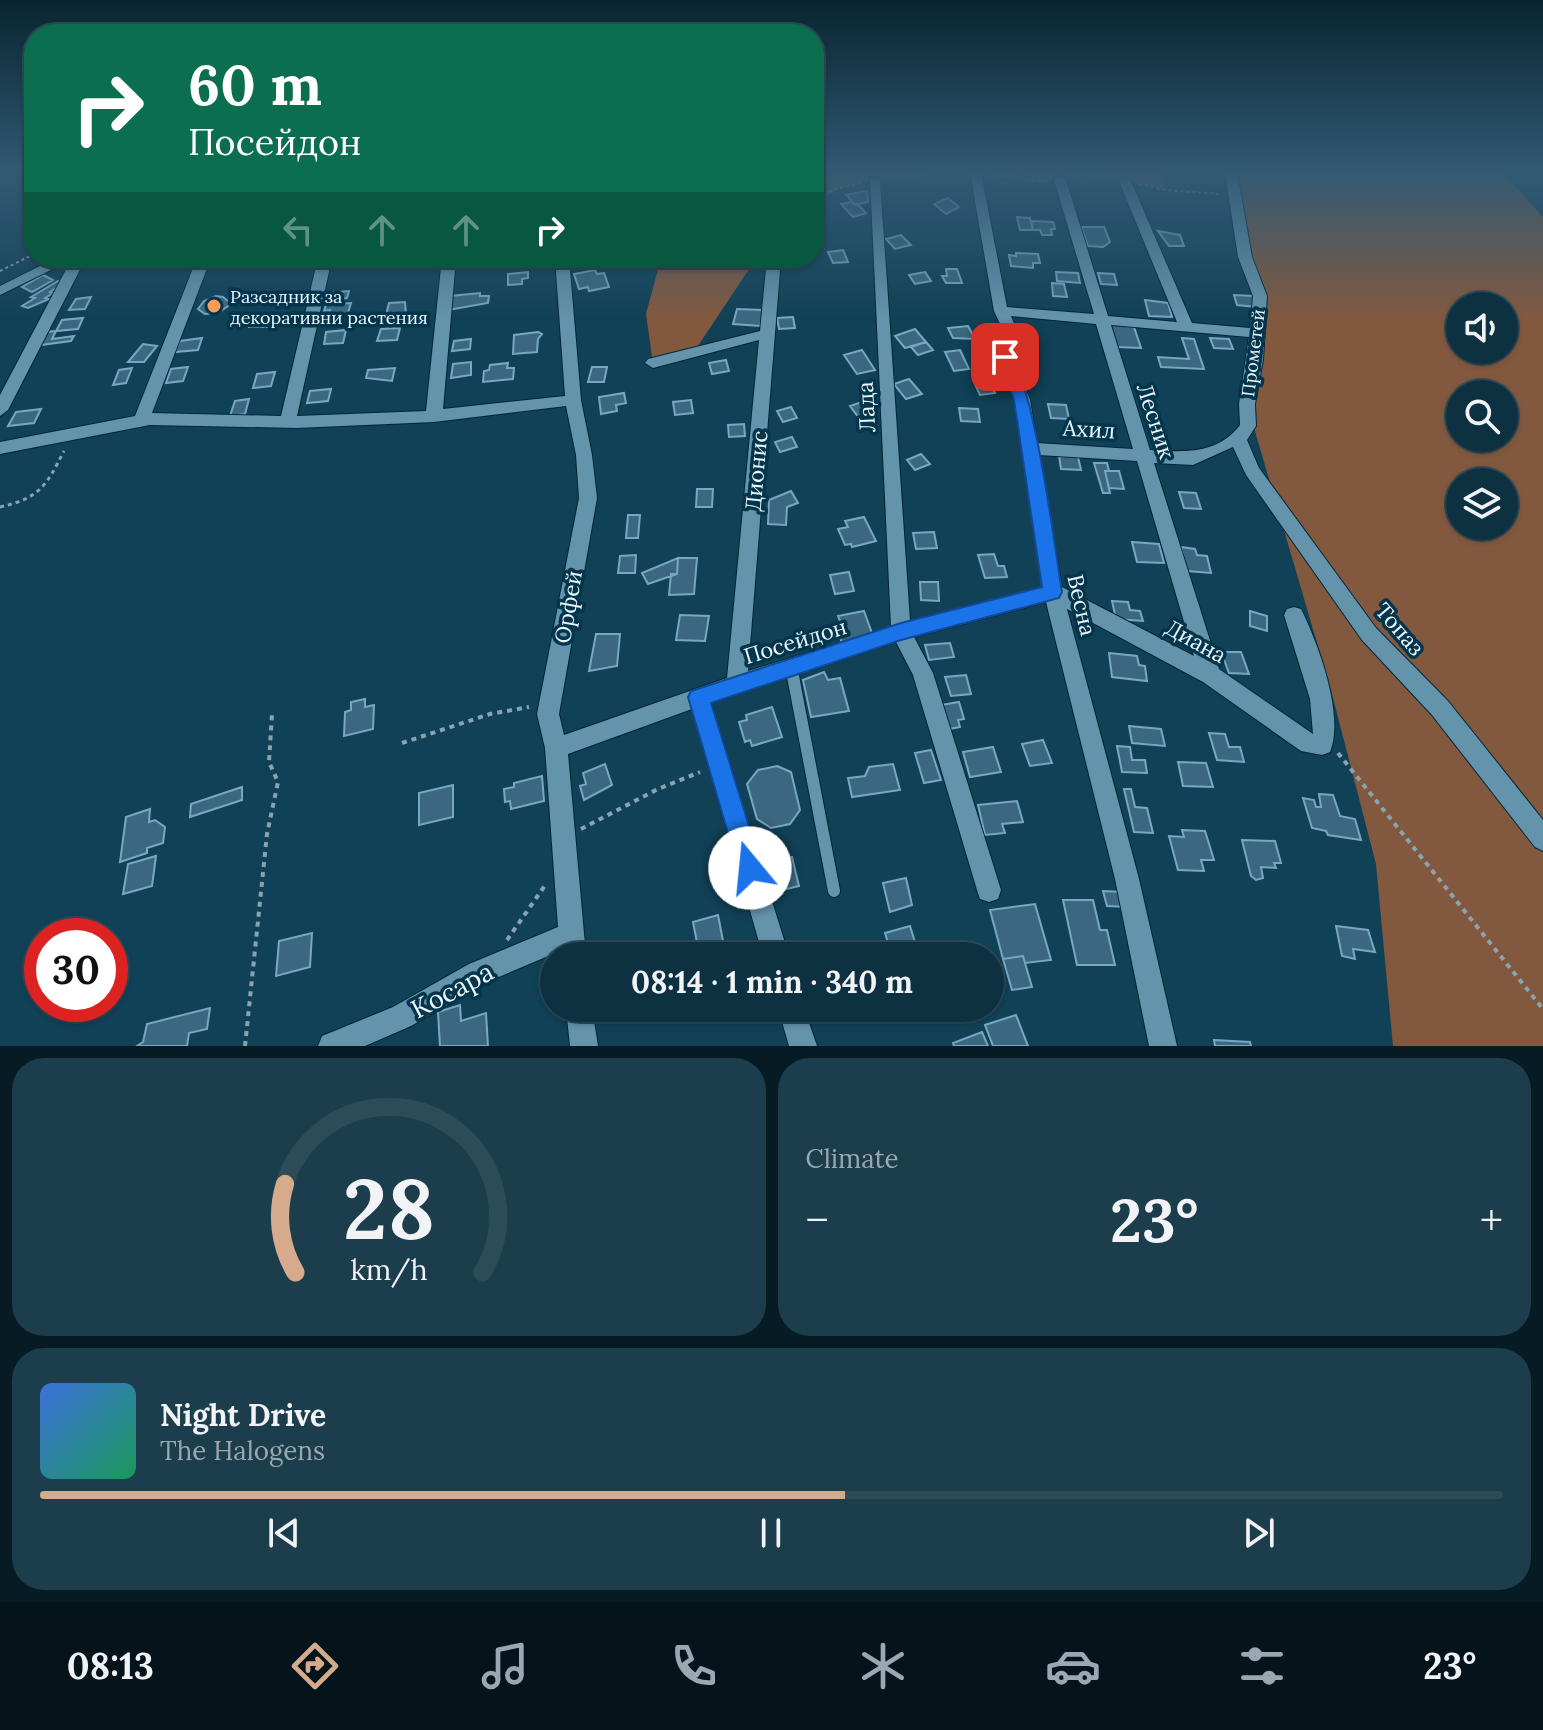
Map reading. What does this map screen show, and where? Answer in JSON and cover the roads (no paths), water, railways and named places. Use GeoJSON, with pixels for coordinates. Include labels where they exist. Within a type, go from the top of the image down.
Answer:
{"type":"FeatureCollection","features":[{"type":"Feature","properties":{"kind":"street","name":"Лада"},"geometry":{"type":"LineString","coordinates":[[876,221],[901,632]]}},
{"type":"Feature","properties":{"kind":"street","name":"Весна"},"geometry":{"type":"LineString","coordinates":[[984,221],[1001,311],[1008,326],[1005,357],[1022,400],[1053,592],[1127,879],[1163,1046]]}},
{"type":"Feature","properties":{"kind":"street","name":"Лесник"},"geometry":{"type":"LineString","coordinates":[[1072,221],[1210,675]]}},
{"type":"Feature","properties":{"kind":"street"},"geometry":{"type":"LineString","coordinates":[[1142,221],[1187,327]]}},
{"type":"Feature","properties":{"kind":"street","name":"Прометей"},"geometry":{"type":"LineString","coordinates":[[1238,439],[1248,426],[1247,404],[1260,296],[1245,257],[1239,221]]}},
{"type":"Feature","properties":{"kind":"street"},"geometry":{"type":"LineString","coordinates":[[0,291],[58,268]]}},
{"type":"Feature","properties":{"kind":"street"},"geometry":{"type":"LineString","coordinates":[[0,410],[70,268]]}},
{"type":"Feature","properties":{"kind":"street"},"geometry":{"type":"LineString","coordinates":[[141,421],[200,268]]}},
{"type":"Feature","properties":{"kind":"street"},"geometry":{"type":"LineString","coordinates":[[288,422],[323,268]]}},
{"type":"Feature","properties":{"kind":"street"},"geometry":{"type":"LineString","coordinates":[[434,416],[448,268]]}},
{"type":"Feature","properties":{"kind":"street","name":"Орфей"},"geometry":{"type":"LineString","coordinates":[[563,268],[573,400],[584,455],[588,498],[548,714],[556,748],[572,942]]}},
{"type":"Feature","properties":{"kind":"street","name":"Дионис"},"geometry":{"type":"LineString","coordinates":[[737,684],[773,268]]}},
{"type":"Feature","properties":{"kind":"street"},"geometry":{"type":"LineString","coordinates":[[1001,311],[1257,333]]}},
{"type":"Feature","properties":{"kind":"street"},"geometry":{"type":"LineString","coordinates":[[653,363],[769,333]]}},
{"type":"Feature","properties":{"kind":"street"},"geometry":{"type":"LineString","coordinates":[[0,448],[141,421],[288,422],[434,416],[573,400]]}},
{"type":"Feature","properties":{"kind":"street","name":"Ахил"},"geometry":{"type":"LineString","coordinates":[[1028,448],[1193,459],[1208,457],[1222,443],[1238,439]]}},
{"type":"Feature","properties":{"kind":"street","name":"Топаз"},"geometry":{"type":"LineString","coordinates":[[1238,439],[1252,471],[1369,634],[1440,708],[1543,839]]}},
{"type":"Feature","properties":{"kind":"street","name":"Посейдон"},"geometry":{"type":"LineString","coordinates":[[556,748],[737,684],[901,632],[1053,592]]}},
{"type":"Feature","properties":{"kind":"street","name":"Диана"},"geometry":{"type":"LineString","coordinates":[[1053,592],[1210,675],[1317,740],[1322,710],[1294,615]]}},
{"type":"Feature","properties":{"kind":"street"},"geometry":{"type":"LineString","coordinates":[[901,632],[923,673],[989,890]]}},
{"type":"Feature","properties":{"kind":"street"},"geometry":{"type":"LineString","coordinates":[[699,697],[772,942]]}},
{"type":"Feature","properties":{"kind":"street","name":"Косара"},"geometry":{"type":"LineString","coordinates":[[332,1046],[402,1017],[478,973],[540,955]]}},
{"type":"Feature","properties":{"kind":"street"},"geometry":{"type":"LineString","coordinates":[[581,1022],[584,1046]]}},
{"type":"Feature","properties":{"kind":"street"},"geometry":{"type":"LineString","coordinates":[[795,1022],[803,1046]]}},
{"type":"Feature","properties":{"kind":"lane"},"geometry":{"type":"LineString","coordinates":[[792,669],[834,891]]}},
{"type":"Feature","properties":{"kind":"place","name":"Разсадник за декоративни растения"},"geometry":{"type":"Point","coordinates":[214,306]}}]}
